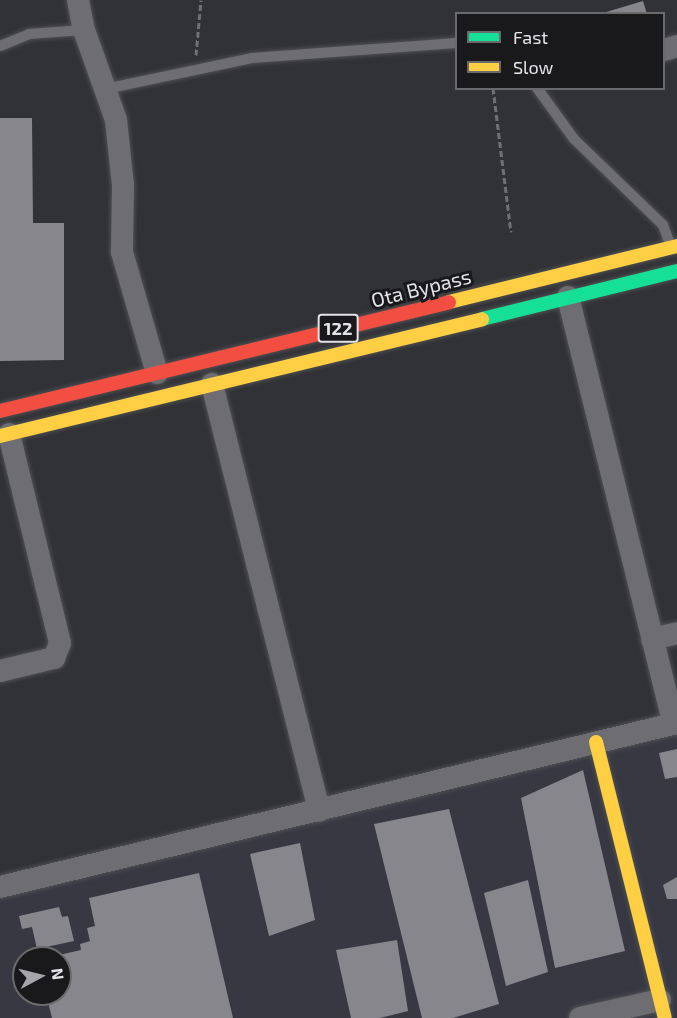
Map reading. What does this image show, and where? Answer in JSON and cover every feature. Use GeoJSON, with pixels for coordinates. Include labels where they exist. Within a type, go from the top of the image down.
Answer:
{"type":"FeatureCollection","features":[{"type":"Feature","properties":{"kind":"main road","name":"Ota Bypass"},"geometry":{"type":"LineString","coordinates":[[0,411],[674,247]]}},
{"type":"Feature","properties":{"kind":"main road","name":"122"},"geometry":{"type":"LineString","coordinates":[[4,435],[677,271]]}},
{"type":"Feature","properties":{"kind":"main road"},"geometry":{"type":"LineString","coordinates":[[596,742],[662,1009]]}},
{"type":"Feature","properties":{"kind":"street"},"geometry":{"type":"LineString","coordinates":[[78,0],[84,30],[116,120],[121,152],[122,252],[157,373]]}},
{"type":"Feature","properties":{"kind":"street"},"geometry":{"type":"LineString","coordinates":[[0,887],[675,724],[568,297]]}},
{"type":"Feature","properties":{"kind":"street"},"geometry":{"type":"LineString","coordinates":[[212,384],[319,811]]}},
{"type":"Feature","properties":{"kind":"street"},"geometry":{"type":"LineString","coordinates":[[0,671],[54,658],[60,643],[4,435]]}},
{"type":"Feature","properties":{"kind":"street"},"geometry":{"type":"LineString","coordinates":[[652,639],[677,633]]}},
{"type":"Feature","properties":{"kind":"street"},"geometry":{"type":"LineString","coordinates":[[580,1018],[662,1009]]}},
{"type":"Feature","properties":{"kind":"lane"},"geometry":{"type":"LineString","coordinates":[[0,46],[29,34],[84,30]]}},
{"type":"Feature","properties":{"kind":"lane"},"geometry":{"type":"LineString","coordinates":[[105,89],[252,58],[455,43]]}},
{"type":"Feature","properties":{"kind":"lane"},"geometry":{"type":"LineString","coordinates":[[538,90],[574,140],[663,225],[674,247]]}},
{"type":"Feature","properties":{"kind":"path"},"geometry":{"type":"LineString","coordinates":[[195,69],[201,0]]}},
{"type":"Feature","properties":{"kind":"path"},"geometry":{"type":"LineString","coordinates":[[493,90],[511,232]]}},
{"type":"Feature","properties":{"kind":"shaded area"},"geometry":{"type":"Polygon","coordinates":[[[677,734],[677,1018],[0,1018],[0,898],[677,734]]]}},
{"type":"Feature","properties":{"kind":"building"},"geometry":{"type":"Polygon","coordinates":[[[643,1],[646,12],[606,12],[643,1]]]}},
{"type":"Feature","properties":{"kind":"building"},"geometry":{"type":"Polygon","coordinates":[[[0,118],[32,118],[33,223],[64,223],[64,360],[0,361],[0,118]]]}},
{"type":"Feature","properties":{"kind":"building"},"geometry":{"type":"Polygon","coordinates":[[[677,749],[677,777],[665,779],[659,753],[677,749]]]}},
{"type":"Feature","properties":{"kind":"building"},"geometry":{"type":"Polygon","coordinates":[[[583,770],[625,951],[555,968],[521,798],[583,770]]]}},
{"type":"Feature","properties":{"kind":"building"},"geometry":{"type":"Polygon","coordinates":[[[449,809],[499,1004],[453,1018],[422,1018],[374,824],[449,809]]]}},
{"type":"Feature","properties":{"kind":"building"},"geometry":{"type":"Polygon","coordinates":[[[300,843],[315,920],[269,936],[250,854],[300,843]]]}},
{"type":"Feature","properties":{"kind":"building"},"geometry":{"type":"Polygon","coordinates":[[[199,873],[233,1018],[52,1018],[49,1006],[72,1006],[72,952],[81,950],[80,944],[90,941],[87,928],[95,926],[89,898],[199,873]]]}},
{"type":"Feature","properties":{"kind":"building"},"geometry":{"type":"Polygon","coordinates":[[[677,877],[677,899],[667,899],[663,885],[677,877]]]}},
{"type":"Feature","properties":{"kind":"building"},"geometry":{"type":"Polygon","coordinates":[[[528,880],[548,972],[506,986],[484,893],[528,880]]]}},
{"type":"Feature","properties":{"kind":"building"},"geometry":{"type":"Polygon","coordinates":[[[59,907],[62,917],[68,916],[74,941],[51,946],[36,946],[32,927],[22,929],[19,916],[59,907]]]}},
{"type":"Feature","properties":{"kind":"building"},"geometry":{"type":"Polygon","coordinates":[[[397,940],[408,1011],[380,1018],[351,1018],[336,950],[397,940]]]}},
{"type":"Feature","properties":{"kind":"traffic: fast"},"geometry":{"type":"LineString","coordinates":[[482,319],[677,271]]}},
{"type":"Feature","properties":{"kind":"traffic: slow"},"geometry":{"type":"LineString","coordinates":[[449,302],[677,246]]}},
{"type":"Feature","properties":{"kind":"traffic: slow"},"geometry":{"type":"LineString","coordinates":[[0,436],[482,319]]}},
{"type":"Feature","properties":{"kind":"traffic: slow"},"geometry":{"type":"LineString","coordinates":[[596,742],[665,1018]]}},
{"type":"Feature","properties":{"kind":"traffic: jam"},"geometry":{"type":"LineString","coordinates":[[0,411],[449,302]]}}]}
